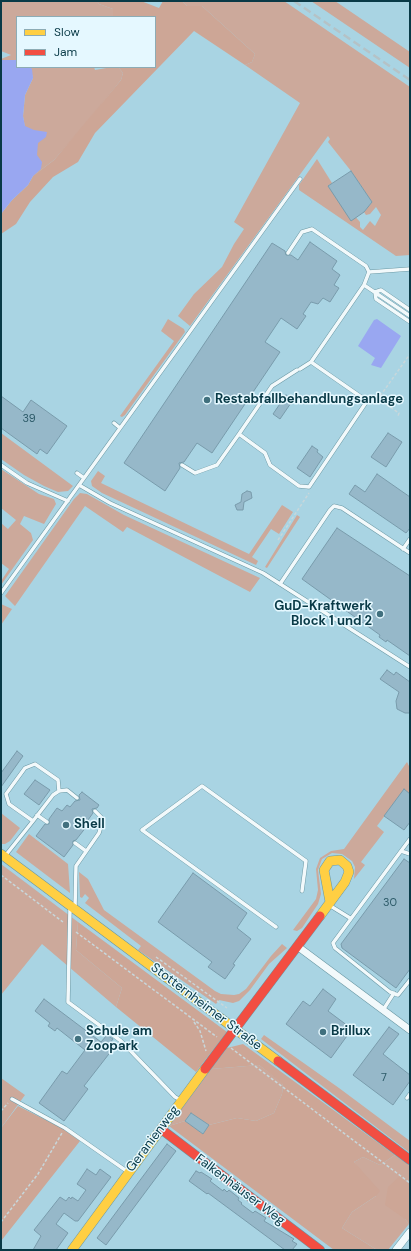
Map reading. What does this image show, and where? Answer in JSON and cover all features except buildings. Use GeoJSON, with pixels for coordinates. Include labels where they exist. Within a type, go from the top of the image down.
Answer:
{"type":"FeatureCollection","features":[{"type":"Feature","properties":{"kind":"street","name":"Stotternheimer Straße"},"geometry":{"type":"LineString","coordinates":[[3,856],[410,1160]]}},
{"type":"Feature","properties":{"kind":"street","name":"Geranienweg"},"geometry":{"type":"LineString","coordinates":[[72,1250],[329,903]]}},
{"type":"Feature","properties":{"kind":"street"},"geometry":{"type":"LineString","coordinates":[[297,946],[410,1030]]}},
{"type":"Feature","properties":{"kind":"street","name":"Falkenhäuser Weg"},"geometry":{"type":"LineString","coordinates":[[161,1129],[320,1250]]}},
{"type":"Feature","properties":{"kind":"street"},"geometry":{"type":"LineString","coordinates":[[396,1250],[410,1232]]}},
{"type":"Feature","properties":{"kind":"lane"},"geometry":{"type":"LineString","coordinates":[[1,593],[300,179]]}},
{"type":"Feature","properties":{"kind":"lane"},"geometry":{"type":"LineString","coordinates":[[182,465],[195,473],[217,465],[272,386],[311,362],[364,285],[369,272],[366,266],[312,230],[302,232],[288,253]]}},
{"type":"Feature","properties":{"kind":"lane"},"geometry":{"type":"LineString","coordinates":[[369,272],[410,269]]}},
{"type":"Feature","properties":{"kind":"lane"},"geometry":{"type":"LineString","coordinates":[[364,285],[410,316]]}},
{"type":"Feature","properties":{"kind":"lane"},"geometry":{"type":"LineString","coordinates":[[375,292],[381,290],[410,310]]}},
{"type":"Feature","properties":{"kind":"lane"},"geometry":{"type":"LineString","coordinates":[[375,292],[376,299],[410,322]]}},
{"type":"Feature","properties":{"kind":"lane"},"geometry":{"type":"LineString","coordinates":[[239,434],[265,453],[270,465],[299,486],[309,487],[367,400],[311,362]]}},
{"type":"Feature","properties":{"kind":"lane"},"geometry":{"type":"LineString","coordinates":[[114,423],[120,428]]}},
{"type":"Feature","properties":{"kind":"lane"},"geometry":{"type":"LineString","coordinates":[[1,466],[27,483],[68,501]]}},
{"type":"Feature","properties":{"kind":"lane"},"geometry":{"type":"LineString","coordinates":[[77,473],[84,478]]}},
{"type":"Feature","properties":{"kind":"lane"},"geometry":{"type":"LineString","coordinates":[[79,485],[110,503],[263,573],[410,667]]}},
{"type":"Feature","properties":{"kind":"lane"},"geometry":{"type":"LineString","coordinates":[[280,584],[334,506],[340,506],[410,554]]}},
{"type":"Feature","properties":{"kind":"lane"},"geometry":{"type":"LineString","coordinates":[[403,549],[410,539]]}},
{"type":"Feature","properties":{"kind":"lane"},"geometry":{"type":"LineString","coordinates":[[33,821],[9,804],[6,798],[7,791],[25,768],[32,764],[38,765],[58,780],[59,791]]}},
{"type":"Feature","properties":{"kind":"lane"},"geometry":{"type":"LineString","coordinates":[[276,927],[142,830],[202,786],[306,861],[302,891]]}},
{"type":"Feature","properties":{"kind":"lane"},"geometry":{"type":"LineString","coordinates":[[3,856],[53,796],[59,791],[66,790],[77,798]]}},
{"type":"Feature","properties":{"kind":"lane"},"geometry":{"type":"LineString","coordinates":[[95,811],[102,818],[99,833],[76,866],[70,928],[68,1002],[121,1041],[175,1097],[182,1101]]}},
{"type":"Feature","properties":{"kind":"lane"},"geometry":{"type":"LineString","coordinates":[[37,815],[47,822]]}},
{"type":"Feature","properties":{"kind":"lane"},"geometry":{"type":"LineString","coordinates":[[394,994],[335,948],[333,943],[334,939],[410,839]]}},
{"type":"Feature","properties":{"kind":"lane"},"geometry":{"type":"LineString","coordinates":[[75,843],[86,851]]}},
{"type":"Feature","properties":{"kind":"lane"},"geometry":{"type":"LineString","coordinates":[[401,851],[410,854]]}},
{"type":"Feature","properties":{"kind":"lane"},"geometry":{"type":"LineString","coordinates":[[329,903],[350,918]]}},
{"type":"Feature","properties":{"kind":"lane"},"geometry":{"type":"LineString","coordinates":[[383,1010],[394,994],[398,994],[410,980]]}},
{"type":"Feature","properties":{"kind":"lane"},"geometry":{"type":"LineString","coordinates":[[407,1098],[410,1094]]}},
{"type":"Feature","properties":{"kind":"lane"},"geometry":{"type":"LineString","coordinates":[[12,1099],[65,1128],[128,1173]]}},
{"type":"Feature","properties":{"kind":"path"},"geometry":{"type":"LineString","coordinates":[[378,399],[410,354]]}},
{"type":"Feature","properties":{"kind":"path"},"geometry":{"type":"LineString","coordinates":[[367,400],[378,399],[399,413],[398,416]]}},
{"type":"Feature","properties":{"kind":"path"},"geometry":{"type":"LineString","coordinates":[[278,540],[309,493],[309,487]]}},
{"type":"Feature","properties":{"kind":"path"},"geometry":{"type":"LineString","coordinates":[[1,875],[410,1183]]}},
{"type":"Feature","properties":{"kind":"path"},"geometry":{"type":"LineString","coordinates":[[151,954],[227,1008]]}},
{"type":"Feature","properties":{"kind":"path"},"geometry":{"type":"LineString","coordinates":[[193,1020],[200,1031],[206,1048],[208,1065]]}},
{"type":"Feature","properties":{"kind":"path"},"geometry":{"type":"LineString","coordinates":[[1,1111],[12,1099]]}},
{"type":"Feature","properties":{"kind":"path"},"geometry":{"type":"LineString","coordinates":[[1,1222],[38,1174],[65,1128]]}},
{"type":"Feature","properties":{"kind":"shaded area"},"geometry":{"type":"Polygon","coordinates":[[[1,1],[97,1],[99,4],[113,9],[114,16],[16,16],[16,60],[6,60],[1,63],[1,59],[11,55],[1,51],[1,1]]]}},
{"type":"Feature","properties":{"kind":"shaded area"},"geometry":{"type":"Polygon","coordinates":[[[97,1],[141,1],[159,8],[163,1],[182,1],[187,6],[202,6],[255,54],[252,62],[245,65],[194,31],[95,133],[78,162],[53,177],[30,202],[16,224],[1,234],[1,214],[12,200],[28,185],[33,176],[54,160],[121,80],[123,73],[119,68],[156,68],[156,16],[113,16],[113,9],[99,4],[97,1]]]}},
{"type":"Feature","properties":{"kind":"shaded area"},"geometry":{"type":"Polygon","coordinates":[[[182,1],[284,1],[410,87],[410,255],[396,256],[299,190],[299,185],[317,159],[332,183],[328,186],[360,222],[360,227],[363,230],[370,221],[375,226],[381,215],[376,207],[370,214],[366,215],[364,212],[372,202],[351,171],[328,142],[330,139],[328,136],[190,326],[178,316],[194,294],[222,267],[244,229],[234,222],[300,103],[245,65],[252,62],[255,54],[202,6],[187,6],[182,1]]]}},
{"type":"Feature","properties":{"kind":"shaded area"},"geometry":{"type":"Polygon","coordinates":[[[311,1],[335,1],[410,52],[410,68],[311,1]]]}},
{"type":"Feature","properties":{"kind":"shaded area"},"geometry":{"type":"Polygon","coordinates":[[[30,68],[94,68],[95,70],[119,68],[123,73],[121,80],[83,127],[54,160],[33,176],[23,116],[25,95],[33,78],[30,68]]]}},
{"type":"Feature","properties":{"kind":"shaded area"},"geometry":{"type":"Polygon","coordinates":[[[168,319],[184,329],[185,332],[125,415],[122,417],[120,416],[174,341],[161,331],[168,319]]]}},
{"type":"Feature","properties":{"kind":"shaded area"},"geometry":{"type":"Polygon","coordinates":[[[1,433],[73,486],[68,491],[58,492],[24,475],[1,459],[1,433]]]}},
{"type":"Feature","properties":{"kind":"shaded area"},"geometry":{"type":"Polygon","coordinates":[[[1,469],[39,494],[54,499],[56,504],[44,524],[24,516],[20,524],[31,533],[33,540],[1,585],[1,581],[9,569],[1,563],[1,523],[8,529],[16,520],[1,508],[1,469]]]}},
{"type":"Feature","properties":{"kind":"shaded area"},"geometry":{"type":"Polygon","coordinates":[[[98,471],[105,476],[101,483],[249,554],[282,505],[293,512],[279,534],[271,529],[252,557],[258,561],[256,565],[102,493],[92,486],[91,481],[98,471]]]}},
{"type":"Feature","properties":{"kind":"shaded area"},"geometry":{"type":"Polygon","coordinates":[[[80,493],[87,494],[124,515],[260,578],[250,592],[127,527],[123,532],[85,506],[15,606],[5,596],[74,499],[80,493]]]}},
{"type":"Feature","properties":{"kind":"shaded area"},"geometry":{"type":"Polygon","coordinates":[[[297,515],[300,517],[267,568],[265,567],[297,515]]]}},
{"type":"Feature","properties":{"kind":"shaded area"},"geometry":{"type":"Polygon","coordinates":[[[1,604],[12,609],[1,625],[1,604]]]}},
{"type":"Feature","properties":{"kind":"shaded area"},"geometry":{"type":"Polygon","coordinates":[[[407,762],[410,768],[410,794],[404,790],[377,826],[384,832],[361,862],[365,865],[354,879],[355,867],[352,861],[342,854],[332,853],[322,859],[318,870],[321,894],[318,904],[302,928],[297,931],[293,930],[316,899],[318,890],[316,869],[320,858],[331,851],[344,849],[407,762]]]}},
{"type":"Feature","properties":{"kind":"shaded area"},"geometry":{"type":"Polygon","coordinates":[[[1,813],[20,828],[10,841],[5,844],[1,844],[1,813]]]}},
{"type":"Feature","properties":{"kind":"shaded area"},"geometry":{"type":"Polygon","coordinates":[[[29,834],[68,864],[70,893],[16,852],[29,834]]]}},
{"type":"Feature","properties":{"kind":"shaded area"},"geometry":{"type":"Polygon","coordinates":[[[1,864],[78,922],[76,950],[122,988],[116,1007],[42,944],[1,995],[1,864]]]}},
{"type":"Feature","properties":{"kind":"shaded area"},"geometry":{"type":"Polygon","coordinates":[[[79,872],[88,879],[104,910],[221,994],[239,994],[246,989],[282,944],[287,948],[269,964],[250,990],[239,1001],[233,1003],[219,1000],[216,1004],[138,950],[141,946],[85,903],[89,898],[85,894],[82,898],[80,897],[79,872]]]}},
{"type":"Feature","properties":{"kind":"shaded area"},"geometry":{"type":"Polygon","coordinates":[[[78,922],[227,1032],[196,1072],[116,1007],[122,988],[76,950],[78,922]]]}},
{"type":"Feature","properties":{"kind":"shaded area"},"geometry":{"type":"Polygon","coordinates":[[[264,1035],[410,1141],[410,1153],[261,1039],[264,1035]]]}},
{"type":"Feature","properties":{"kind":"shaded area"},"geometry":{"type":"Polygon","coordinates":[[[243,1044],[395,1155],[380,1165],[363,1157],[354,1162],[380,1191],[376,1196],[352,1212],[342,1228],[377,1250],[334,1250],[169,1126],[185,1121],[203,1134],[209,1125],[237,1118],[256,1121],[274,1113],[282,1094],[283,1084],[259,1065],[211,1069],[227,1048],[243,1044]]]}},
{"type":"Feature","properties":{"kind":"shaded area"},"geometry":{"type":"Polygon","coordinates":[[[259,1065],[283,1083],[282,1094],[274,1113],[256,1121],[237,1118],[209,1125],[191,1113],[185,1121],[169,1126],[211,1069],[259,1065]]]}},
{"type":"Feature","properties":{"kind":"shaded area"},"geometry":{"type":"Polygon","coordinates":[[[1,1078],[25,1095],[1,1128],[1,1078]]]}},
{"type":"Feature","properties":{"kind":"shaded area"},"geometry":{"type":"Polygon","coordinates":[[[18,1106],[62,1128],[80,1141],[1,1241],[1,1128],[18,1106]]]}},
{"type":"Feature","properties":{"kind":"shaded area"},"geometry":{"type":"Polygon","coordinates":[[[395,1155],[410,1166],[410,1184],[400,1176],[405,1219],[409,1224],[388,1250],[377,1250],[342,1228],[352,1212],[376,1196],[354,1162],[363,1157],[380,1165],[395,1155]]]}},
{"type":"Feature","properties":{"kind":"shaded area"},"geometry":{"type":"Polygon","coordinates":[[[400,1176],[410,1184],[409,1224],[405,1219],[385,1205],[388,1187],[400,1176]]]}},
{"type":"Feature","properties":{"kind":"water"},"geometry":{"type":"Polygon","coordinates":[[[1,60],[16,60],[16,68],[32,69],[33,78],[25,95],[23,116],[25,126],[34,130],[47,132],[46,137],[38,143],[37,155],[42,162],[41,169],[33,176],[28,185],[12,200],[1,214],[1,60]]]}},
{"type":"Feature","properties":{"kind":"water"},"geometry":{"type":"Polygon","coordinates":[[[377,319],[401,336],[381,368],[371,365],[375,358],[358,346],[374,320],[377,319]]]}},
{"type":"Feature","properties":{"kind":"railway"},"geometry":{"type":"LineString","coordinates":[[294,1],[410,80]]}},
{"type":"Feature","properties":{"kind":"traffic: slow"},"geometry":{"type":"LineString","coordinates":[[1,854],[278,1061]]}},
{"type":"Feature","properties":{"kind":"traffic: slow"},"geometry":{"type":"LineString","coordinates":[[320,916],[345,882],[349,872],[347,866],[340,860],[330,861],[324,870],[330,902]]}},
{"type":"Feature","properties":{"kind":"traffic: slow"},"geometry":{"type":"LineString","coordinates":[[72,1250],[205,1069]]}},
{"type":"Feature","properties":{"kind":"traffic: jam"},"geometry":{"type":"LineString","coordinates":[[205,1069],[320,916]]}},
{"type":"Feature","properties":{"kind":"traffic: jam"},"geometry":{"type":"LineString","coordinates":[[278,1061],[410,1160]]}},
{"type":"Feature","properties":{"kind":"traffic: jam"},"geometry":{"type":"LineString","coordinates":[[161,1129],[320,1250]]}},
{"type":"Feature","properties":{"kind":"place","name":"Restabfallbehandlungsanlage"},"geometry":{"type":"Point","coordinates":[207,400]}},
{"type":"Feature","properties":{"kind":"place","name":"GuD-Kraftwerk Block 1 und 2"},"geometry":{"type":"Point","coordinates":[380,614]}},
{"type":"Feature","properties":{"kind":"place","name":"Shell"},"geometry":{"type":"Point","coordinates":[66,825]}},
{"type":"Feature","properties":{"kind":"place","name":"Brillux"},"geometry":{"type":"Point","coordinates":[323,1032]}},
{"type":"Feature","properties":{"kind":"place","name":"Schule am Zoopark"},"geometry":{"type":"Point","coordinates":[78,1039]}}]}
